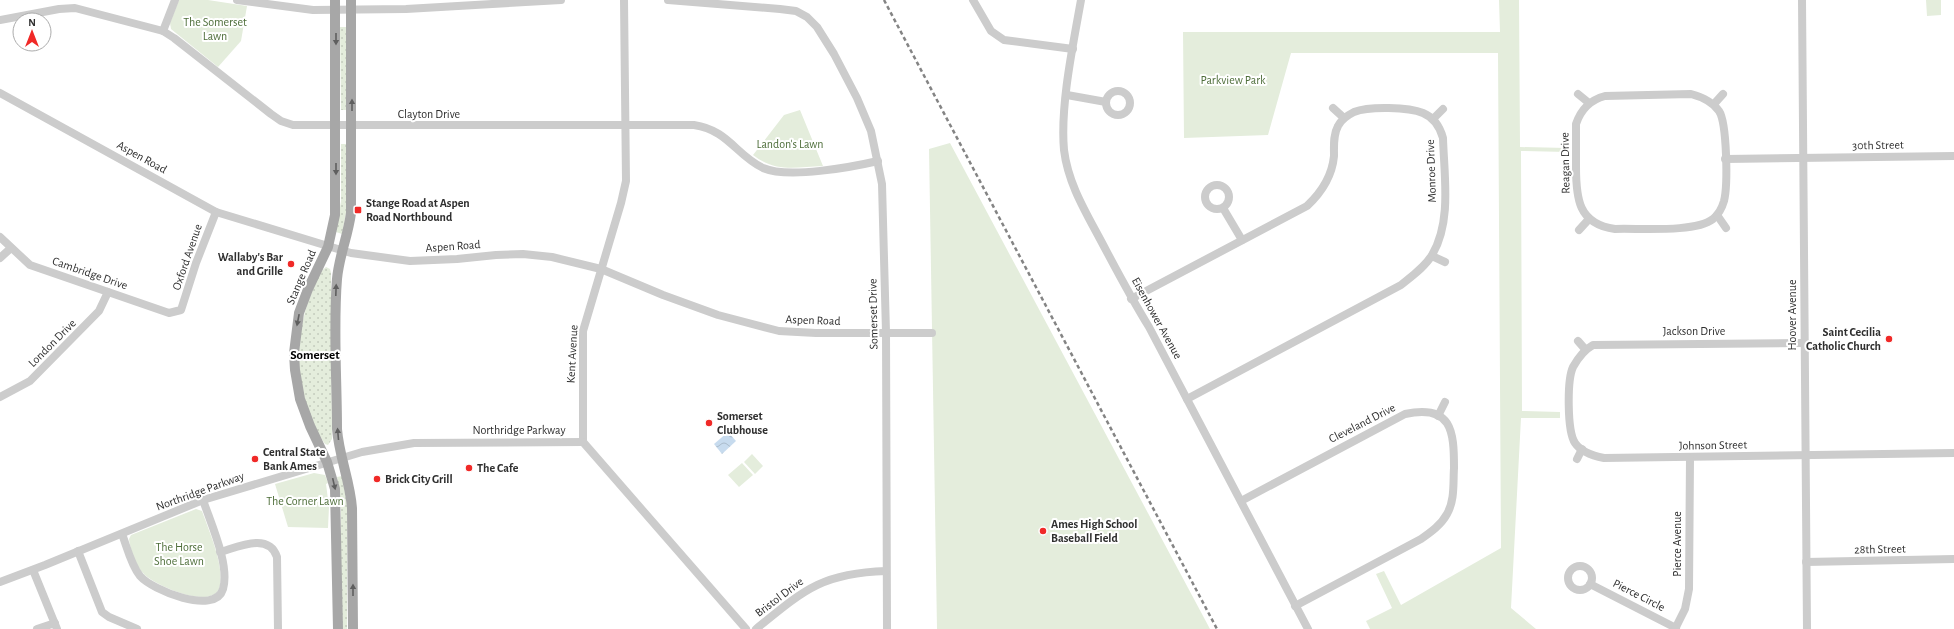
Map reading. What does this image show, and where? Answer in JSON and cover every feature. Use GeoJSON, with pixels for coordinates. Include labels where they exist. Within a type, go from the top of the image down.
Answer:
{"type":"FeatureCollection","features":[{"type":"Feature","properties":{"kind":"main road","name":"Stange Road"},"geometry":{"type":"LineString","coordinates":[[335,5],[335,215],[328,247],[303,301],[296,327],[294,353],[295,370],[300,399],[310,426],[327,462],[335,489],[338,629]]}},
{"type":"Feature","properties":{"kind":"main road"},"geometry":{"type":"LineString","coordinates":[[351,5],[351,213],[338,270],[336,303],[337,429],[342,458],[350,489],[352,508],[353,629]]}},
{"type":"Feature","properties":{"kind":"street"},"geometry":{"type":"LineString","coordinates":[[163,31],[175,0]]}},
{"type":"Feature","properties":{"kind":"street"},"geometry":{"type":"LineString","coordinates":[[237,0],[300,10],[335,5],[561,0]]}},
{"type":"Feature","properties":{"kind":"street","name":"Kent Avenue"},"geometry":{"type":"LineString","coordinates":[[583,442],[583,331],[621,203],[626,181],[624,0]]}},
{"type":"Feature","properties":{"kind":"street","name":"Somerset Drive"},"geometry":{"type":"LineString","coordinates":[[668,0],[780,9],[796,11],[807,17],[817,27],[834,54],[857,98],[871,131],[882,184],[886,332],[887,629]]}},
{"type":"Feature","properties":{"kind":"street"},"geometry":{"type":"LineString","coordinates":[[973,0],[991,31],[1004,40],[1073,49]]}},
{"type":"Feature","properties":{"kind":"street","name":"Eisenhower Avenue"},"geometry":{"type":"LineString","coordinates":[[1080,0],[1063,134],[1069,173],[1076,193],[1131,298],[1149,327],[1308,629]]}},
{"type":"Feature","properties":{"kind":"street","name":"Hoover Avenue"},"geometry":{"type":"LineString","coordinates":[[1802,0],[1806,562],[1808,629]]}},
{"type":"Feature","properties":{"kind":"street","name":"Clayton Drive"},"geometry":{"type":"LineString","coordinates":[[0,20],[59,9],[75,8],[163,31],[282,121],[293,125],[694,125],[708,127],[719,133],[763,167],[776,171],[848,168],[878,161]]}},
{"type":"Feature","properties":{"kind":"street","name":"Aspen Road"},"geometry":{"type":"LineString","coordinates":[[0,93],[216,212],[342,251],[410,261],[523,254],[552,256],[601,268],[663,295],[718,315],[779,331],[816,333],[932,333]]}},
{"type":"Feature","properties":{"kind":"street"},"geometry":{"type":"LineString","coordinates":[[1578,94],[1589,103],[1596,98],[1615,95],[1691,94],[1701,96],[1714,104],[1719,110],[1724,123],[1725,159],[1725,197],[1721,209],[1712,220],[1692,228],[1615,229],[1605,228],[1589,219],[1579,230]]}},
{"type":"Feature","properties":{"kind":"street"},"geometry":{"type":"LineString","coordinates":[[1714,104],[1723,94]]}},
{"type":"Feature","properties":{"kind":"street"},"geometry":{"type":"LineString","coordinates":[[1067,95],[1106,102]]}},
{"type":"Feature","properties":{"kind":"street","name":"Reagan Drive"},"geometry":{"type":"LineString","coordinates":[[1589,103],[1580,115],[1576,124],[1576,192],[1582,211],[1589,219]]}},
{"type":"Feature","properties":{"kind":"street"},"geometry":{"type":"LineString","coordinates":[[1333,108],[1344,118]]}},
{"type":"Feature","properties":{"kind":"street"},"geometry":{"type":"LineString","coordinates":[[1131,298],[1307,206],[1317,196],[1329,177],[1334,157],[1334,138],[1338,127],[1344,118],[1353,112],[1368,109],[1411,109],[1424,113],[1433,119],[1443,109]]}},
{"type":"Feature","properties":{"kind":"street","name":"Monroe Drive"},"geometry":{"type":"LineString","coordinates":[[1187,399],[1401,284],[1418,272],[1432,256],[1438,242],[1445,209],[1443,138],[1440,127],[1433,119]]}},
{"type":"Feature","properties":{"kind":"street","name":"30th Street"},"geometry":{"type":"LineString","coordinates":[[1803,159],[1954,156]]}},
{"type":"Feature","properties":{"kind":"street"},"geometry":{"type":"LineString","coordinates":[[1725,159],[1803,159]]}},
{"type":"Feature","properties":{"kind":"street"},"geometry":{"type":"LineString","coordinates":[[1223,208],[1242,240]]}},
{"type":"Feature","properties":{"kind":"street","name":"Oxford Avenue"},"geometry":{"type":"LineString","coordinates":[[181,310],[196,263],[216,212]]}},
{"type":"Feature","properties":{"kind":"street"},"geometry":{"type":"LineString","coordinates":[[1717,215],[1726,228]]}},
{"type":"Feature","properties":{"kind":"street","name":"Cambridge Drive"},"geometry":{"type":"LineString","coordinates":[[0,237],[10,248],[30,265],[169,313],[181,310]]}},
{"type":"Feature","properties":{"kind":"street"},"geometry":{"type":"LineString","coordinates":[[0,258],[10,248]]}},
{"type":"Feature","properties":{"kind":"street"},"geometry":{"type":"LineString","coordinates":[[1432,256],[1445,262]]}},
{"type":"Feature","properties":{"kind":"street","name":"London Drive"},"geometry":{"type":"LineString","coordinates":[[0,397],[30,381],[99,312],[108,292]]}},
{"type":"Feature","properties":{"kind":"street"},"geometry":{"type":"LineString","coordinates":[[1577,459],[1582,449],[1576,443],[1571,432],[1570,383],[1572,368],[1585,349],[1578,341]]}},
{"type":"Feature","properties":{"kind":"street","name":"Jackson Drive"},"geometry":{"type":"LineString","coordinates":[[1585,349],[1593,345],[1603,344],[1804,343]]}},
{"type":"Feature","properties":{"kind":"street"},"geometry":{"type":"LineString","coordinates":[[1295,606],[1421,540],[1435,530],[1448,513],[1453,490],[1454,441],[1450,426],[1438,416],[1445,402]]}},
{"type":"Feature","properties":{"kind":"street","name":"Cleveland Drive"},"geometry":{"type":"LineString","coordinates":[[1241,501],[1405,414],[1422,412],[1438,416]]}},
{"type":"Feature","properties":{"kind":"street"},"geometry":{"type":"LineString","coordinates":[[583,442],[746,629]]}},
{"type":"Feature","properties":{"kind":"street","name":"Northridge Parkway"},"geometry":{"type":"LineString","coordinates":[[0,582],[34,570],[203,500],[327,462],[383,447],[414,443],[583,442]]}},
{"type":"Feature","properties":{"kind":"street","name":"Johnson Street"},"geometry":{"type":"LineString","coordinates":[[1582,449],[1592,455],[1604,458],[1954,454]]}},
{"type":"Feature","properties":{"kind":"street","name":"Pierce Avenue"},"geometry":{"type":"LineString","coordinates":[[1676,628],[1685,609],[1688,589],[1690,458]]}},
{"type":"Feature","properties":{"kind":"street"},"geometry":{"type":"LineString","coordinates":[[122,534],[140,577],[185,600],[209,600],[218,597],[223,590],[224,566],[203,500]]}},
{"type":"Feature","properties":{"kind":"street"},"geometry":{"type":"LineString","coordinates":[[220,552],[258,542],[268,544],[275,549],[277,557],[278,629]]}},
{"type":"Feature","properties":{"kind":"street"},"geometry":{"type":"LineString","coordinates":[[78,551],[102,612],[109,617],[136,629]]}},
{"type":"Feature","properties":{"kind":"street","name":"28th Street"},"geometry":{"type":"LineString","coordinates":[[1806,562],[1954,560]]}},
{"type":"Feature","properties":{"kind":"street"},"geometry":{"type":"LineString","coordinates":[[34,570],[56,626],[38,629]]}},
{"type":"Feature","properties":{"kind":"street","name":"Bristol Drive"},"geometry":{"type":"LineString","coordinates":[[756,629],[792,600],[822,582],[850,574],[886,571]]}},
{"type":"Feature","properties":{"kind":"street","name":"Pierce Circle"},"geometry":{"type":"LineString","coordinates":[[1590,584],[1676,628]]}},
{"type":"Feature","properties":{"kind":"green space","name":"The Somerset Lawn"},"geometry":{"type":"Polygon","coordinates":[[[179,0],[208,0],[247,6],[241,41],[218,67],[171,29],[170,23],[179,0]]]}},
{"type":"Feature","properties":{"kind":"green space","name":"Parkview Park"},"geometry":{"type":"Polygon","coordinates":[[[1499,0],[1519,0],[1520,147],[1567,148],[1567,152],[1521,151],[1522,411],[1560,412],[1560,418],[1521,418],[1511,608],[1536,629],[1370,629],[1366,621],[1392,608],[1376,574],[1384,571],[1401,605],[1501,548],[1498,53],[1291,53],[1268,135],[1184,138],[1183,32],[1500,32],[1499,0]]]}},
{"type":"Feature","properties":{"kind":"green space"},"geometry":{"type":"Polygon","coordinates":[[[1926,0],[1941,0],[1941,15],[1927,16],[1926,0]]]}},
{"type":"Feature","properties":{"kind":"green space"},"geometry":{"type":"Polygon","coordinates":[[[340,27],[346,27],[346,110],[341,110],[340,27]]]}},
{"type":"Feature","properties":{"kind":"green space","name":"Landon's Lawn"},"geometry":{"type":"Polygon","coordinates":[[[800,110],[823,166],[795,168],[778,167],[762,161],[753,155],[784,115],[800,110]]]}},
{"type":"Feature","properties":{"kind":"green space"},"geometry":{"type":"Polygon","coordinates":[[[950,143],[1210,629],[937,629],[929,149],[950,143]]]}},
{"type":"Feature","properties":{"kind":"green space"},"geometry":{"type":"Polygon","coordinates":[[[341,144],[347,144],[346,213],[342,234],[336,232],[341,201],[341,144]]]}},
{"type":"Feature","properties":{"kind":"green space"},"geometry":{"type":"Polygon","coordinates":[[[326,267],[330,269],[331,273],[332,439],[328,445],[325,444],[315,427],[307,409],[302,390],[299,351],[305,312],[317,279],[326,267]]]}},
{"type":"Feature","properties":{"kind":"green space"},"geometry":{"type":"Polygon","coordinates":[[[752,454],[763,466],[755,474],[744,462],[752,454]]]}},
{"type":"Feature","properties":{"kind":"green space"},"geometry":{"type":"Polygon","coordinates":[[[742,463],[753,475],[739,487],[728,475],[742,463]]]}},
{"type":"Feature","properties":{"kind":"green space","name":"The Corner Lawn"},"geometry":{"type":"Polygon","coordinates":[[[314,473],[325,475],[328,483],[326,484],[329,507],[328,528],[288,527],[275,484],[314,473]]]}},
{"type":"Feature","properties":{"kind":"green space"},"geometry":{"type":"Polygon","coordinates":[[[342,476],[347,504],[347,629],[341,629],[341,505],[337,477],[342,476]]]}},
{"type":"Feature","properties":{"kind":"green space","name":"The Horse Shoe Lawn"},"geometry":{"type":"Polygon","coordinates":[[[196,509],[202,511],[215,548],[220,568],[220,585],[216,593],[208,597],[197,597],[184,594],[159,584],[149,578],[140,570],[132,552],[129,539],[131,535],[196,509]]]}},
{"type":"Feature","properties":{"kind":"water"},"geometry":{"type":"Polygon","coordinates":[[[728,432],[736,441],[722,454],[714,444],[728,432]]]}},
{"type":"Feature","properties":{"kind":"railway"},"geometry":{"type":"LineString","coordinates":[[884,0],[1217,629]]}},
{"type":"Feature","properties":{"kind":"place","name":"Stange Road at Aspen Road Northbound"},"geometry":{"type":"Point","coordinates":[358,210]}},
{"type":"Feature","properties":{"kind":"place","name":"Wallaby's Bar and Grille"},"geometry":{"type":"Point","coordinates":[291,264]}},
{"type":"Feature","properties":{"kind":"place","name":"Saint Cecilia Catholic Church"},"geometry":{"type":"Point","coordinates":[1889,339]}},
{"type":"Feature","properties":{"kind":"place","name":"Somerset Clubhouse"},"geometry":{"type":"Point","coordinates":[709,423]}},
{"type":"Feature","properties":{"kind":"place","name":"Central State Bank Ames"},"geometry":{"type":"Point","coordinates":[255,459]}},
{"type":"Feature","properties":{"kind":"place","name":"The Cafe"},"geometry":{"type":"Point","coordinates":[469,468]}},
{"type":"Feature","properties":{"kind":"place","name":"Brick City Grill"},"geometry":{"type":"Point","coordinates":[377,479]}},
{"type":"Feature","properties":{"kind":"place","name":"Ames High School Baseball Field"},"geometry":{"type":"Point","coordinates":[1043,531]}},
{"type":"Feature","properties":{"kind":"district","name":"Somerset"},"geometry":{"type":"Point","coordinates":[315,355]}}]}
